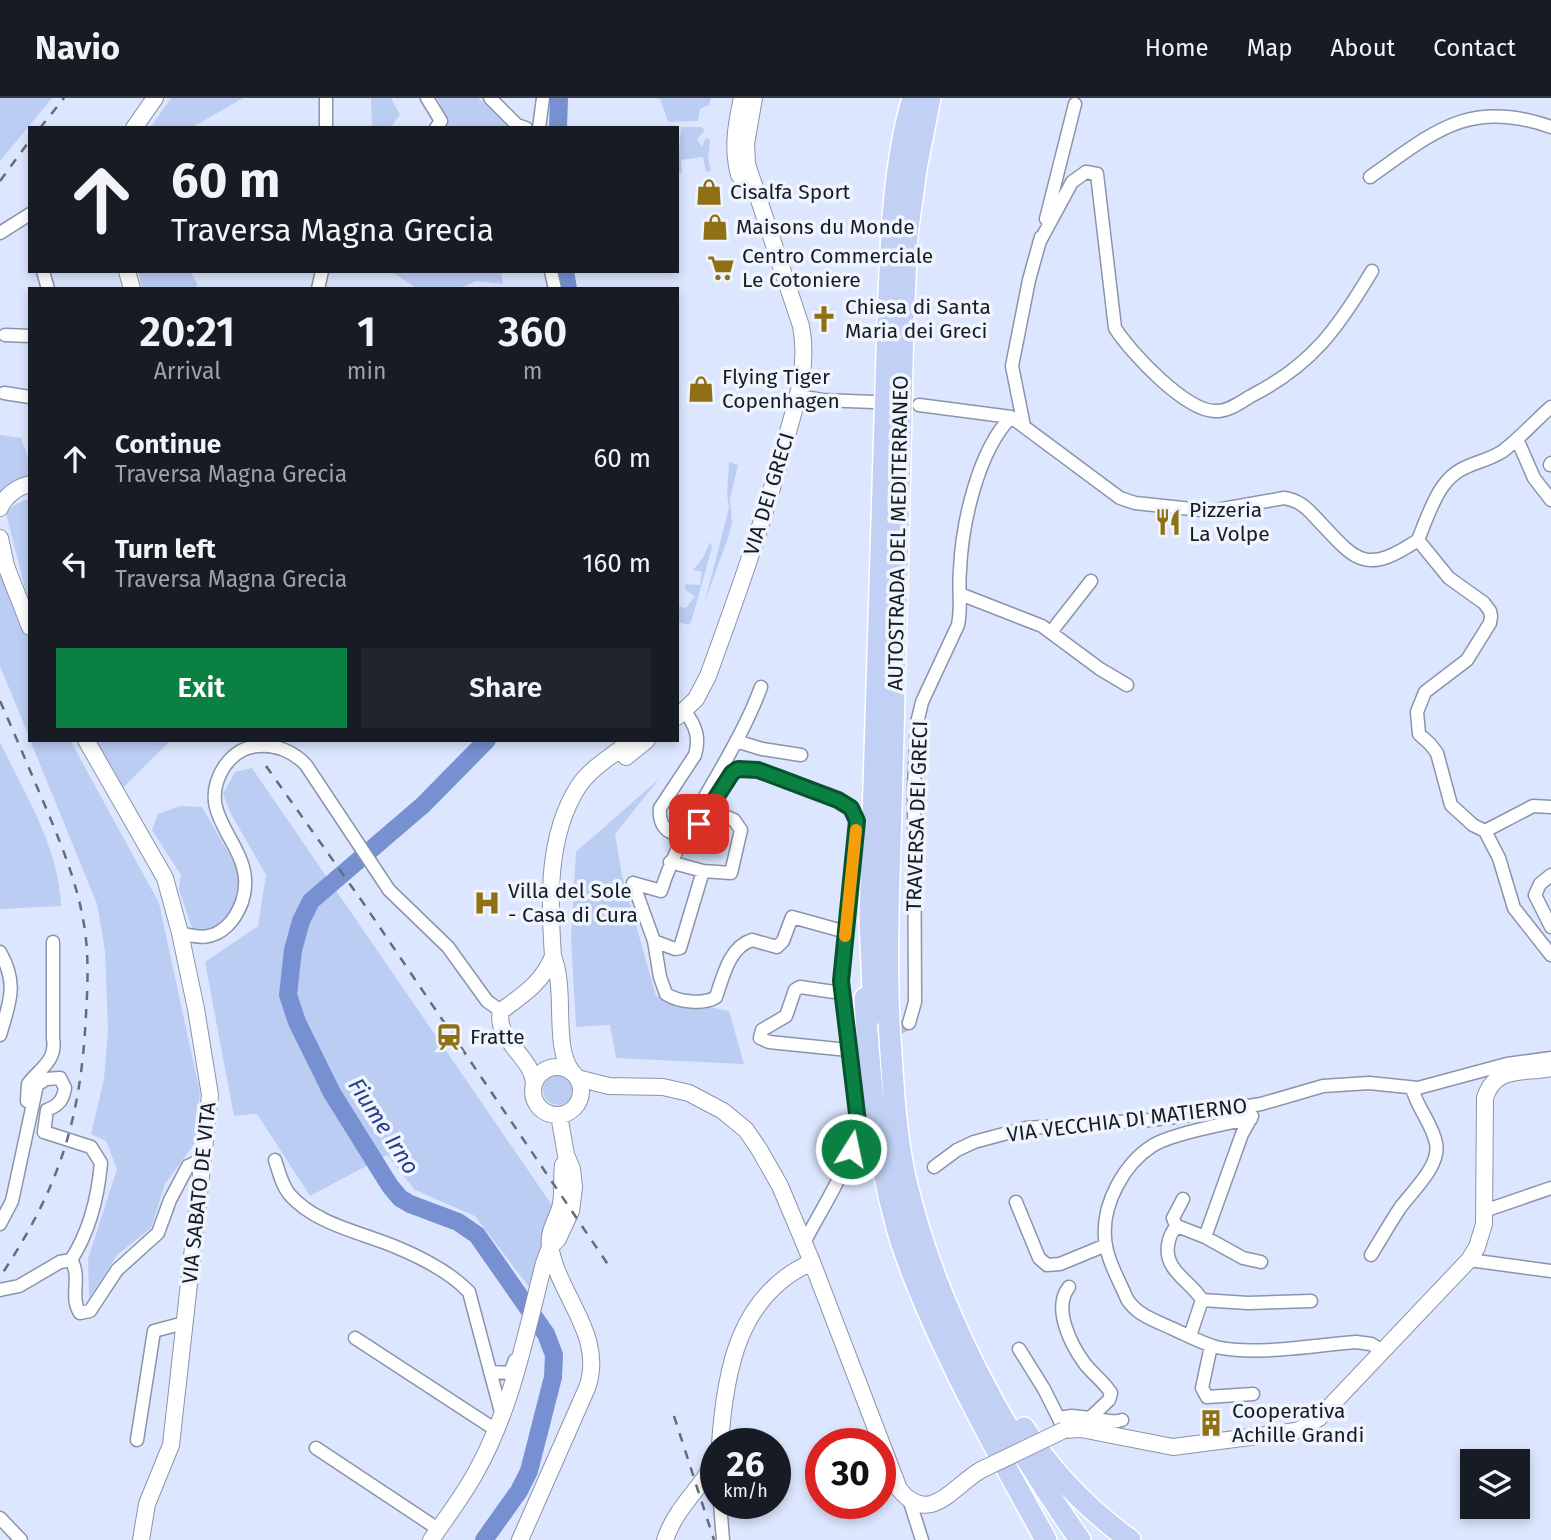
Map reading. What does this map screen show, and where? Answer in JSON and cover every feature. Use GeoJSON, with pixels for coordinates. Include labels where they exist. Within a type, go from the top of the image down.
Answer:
{"type":"FeatureCollection","features":[{"type":"Feature","properties":{"kind":"highway","name":"AUTOSTRADA DEL MEDITERRANEO"},"geometry":{"type":"LineString","coordinates":[[870,920],[892,232],[899,167],[914,98]]}},
{"type":"Feature","properties":{"kind":"highway","name":"AUTOSTRADA DEL MEDITERRANEO"},"geometry":{"type":"LineString","coordinates":[[887,970],[907,235],[930,98]]}},
{"type":"Feature","properties":{"kind":"highway"},"geometry":{"type":"LineString","coordinates":[[870,920],[865,973],[868,1050],[877,1128],[895,1224],[938,1335],[985,1429],[1046,1540]]}},
{"type":"Feature","properties":{"kind":"highway"},"geometry":{"type":"LineString","coordinates":[[870,920],[876,1041],[887,1135],[894,1177],[912,1249],[946,1329],[1000,1440],[1064,1540]]}},
{"type":"Feature","properties":{"kind":"highway"},"geometry":{"type":"LineString","coordinates":[[887,970],[891,1077],[896,1124],[904,1175],[919,1228],[960,1337],[1017,1443],[1080,1540]]}},
{"type":"Feature","properties":{"kind":"highway"},"geometry":{"type":"LineString","coordinates":[[887,970],[896,1000],[913,1173],[928,1232],[969,1334],[1030,1437],[1064,1481],[1094,1512],[1130,1540]]}},
{"type":"Feature","properties":{"kind":"main road"},"geometry":{"type":"LineString","coordinates":[[135,126],[155,98]]}},
{"type":"Feature","properties":{"kind":"main road","name":"VIA DEI GRECI"},"geometry":{"type":"LineString","coordinates":[[679,710],[697,675],[737,563],[769,464],[794,357],[787,313],[736,165],[734,136],[742,98]]}},
{"type":"Feature","properties":{"kind":"main road","name":"VIA DEI GRECI"},"geometry":{"type":"LineString","coordinates":[[679,710],[704,686],[713,663],[765,511],[798,396],[804,361],[801,326],[754,188],[746,156],[754,98]]}},
{"type":"Feature","properties":{"kind":"main road"},"geometry":{"type":"LineString","coordinates":[[0,508],[3,499],[28,484]]}},
{"type":"Feature","properties":{"kind":"main road"},"geometry":{"type":"LineString","coordinates":[[0,538],[6,566],[28,622]]}},
{"type":"Feature","properties":{"kind":"main road","name":"VIA SABATO DE VITA"},"geometry":{"type":"LineString","coordinates":[[87,742],[157,861],[171,894],[209,1086],[210,1106],[172,1445],[147,1504],[141,1540]]}},
{"type":"Feature","properties":{"kind":"main road"},"geometry":{"type":"LineString","coordinates":[[553,956],[548,971],[533,988],[501,1011],[500,1027],[531,1071],[538,1106],[551,1114],[559,1115],[566,1114],[577,1105],[581,1091],[564,1060],[561,1040],[558,970],[553,956],[551,913],[553,856],[557,837],[578,786],[630,742]]}},
{"type":"Feature","properties":{"kind":"main road"},"geometry":{"type":"LineString","coordinates":[[554,871],[575,810],[598,780],[645,742]]}},
{"type":"Feature","properties":{"kind":"main road"},"geometry":{"type":"LineString","coordinates":[[533,988],[547,988],[552,993],[558,1036],[561,1040]]}},
{"type":"Feature","properties":{"kind":"main road"},"geometry":{"type":"LineString","coordinates":[[534,1084],[540,1075],[550,1069],[561,1068],[609,1086],[663,1087],[689,1093],[723,1111],[746,1130],[780,1186],[813,1262],[897,1486],[909,1499],[928,1504],[939,1502],[953,1493],[981,1469],[1073,1424],[1173,1447],[1289,1432],[1299,1430],[1319,1418],[1471,1258],[1482,1234],[1485,1098],[1494,1073],[1551,1068]]}},
{"type":"Feature","properties":{"kind":"main road"},"geometry":{"type":"LineString","coordinates":[[435,1534],[475,1473],[499,1423],[547,1255],[571,1211],[574,1187],[572,1169],[566,1155],[559,1115]]}},
{"type":"Feature","properties":{"kind":"main road"},"geometry":{"type":"LineString","coordinates":[[520,1540],[587,1388],[592,1367],[592,1355],[584,1328],[547,1255]]}},
{"type":"Feature","properties":{"kind":"main road"},"geometry":{"type":"LineString","coordinates":[[722,1428],[726,1384],[737,1345],[755,1308],[778,1283],[813,1262]]}},
{"type":"Feature","properties":{"kind":"main road"},"geometry":{"type":"LineString","coordinates":[[665,1540],[678,1510],[700,1486]]}},
{"type":"Feature","properties":{"kind":"street"},"geometry":{"type":"LineString","coordinates":[[326,98],[326,126]]}},
{"type":"Feature","properties":{"kind":"street"},"geometry":{"type":"LineString","coordinates":[[427,98],[441,121],[437,126]]}},
{"type":"Feature","properties":{"kind":"street"},"geometry":{"type":"LineString","coordinates":[[490,98],[520,126]]}},
{"type":"Feature","properties":{"kind":"street"},"geometry":{"type":"LineString","coordinates":[[540,126],[543,98]]}},
{"type":"Feature","properties":{"kind":"street"},"geometry":{"type":"LineString","coordinates":[[1024,426],[1012,366],[1075,104]]}},
{"type":"Feature","properties":{"kind":"street"},"geometry":{"type":"LineString","coordinates":[[1370,177],[1459,112],[1478,106],[1505,106],[1534,116],[1551,127]]}},
{"type":"Feature","properties":{"kind":"street"},"geometry":{"type":"LineString","coordinates":[[1040,243],[1072,182],[1086,172],[1097,174],[1115,328],[1122,340],[1161,380],[1191,403],[1214,411],[1227,409],[1277,383],[1301,365],[1338,324],[1372,271]]}},
{"type":"Feature","properties":{"kind":"street"},"geometry":{"type":"LineString","coordinates":[[0,233],[28,215]]}},
{"type":"Feature","properties":{"kind":"street"},"geometry":{"type":"LineString","coordinates":[[5,335],[28,336]]}},
{"type":"Feature","properties":{"kind":"street"},"geometry":{"type":"LineString","coordinates":[[4,393],[28,397]]}},
{"type":"Feature","properties":{"kind":"street"},"geometry":{"type":"LineString","coordinates":[[798,396],[874,402]]}},
{"type":"Feature","properties":{"kind":"street"},"geometry":{"type":"LineString","coordinates":[[919,405],[1011,417],[1119,498],[1135,503],[1211,511],[1284,498],[1292,499],[1306,506],[1354,557],[1374,560],[1387,559],[1418,541],[1442,486],[1458,471],[1474,462],[1493,457],[1551,407]]}},
{"type":"Feature","properties":{"kind":"street","name":"TRAVERSA DEI GRECI"},"geometry":{"type":"LineString","coordinates":[[909,1023],[915,1002],[914,788],[917,723],[922,702],[955,633],[961,612],[963,538],[975,487],[1000,428],[1011,417]]}},
{"type":"Feature","properties":{"kind":"street"},"geometry":{"type":"LineString","coordinates":[[1517,439],[1534,478],[1551,500]]}},
{"type":"Feature","properties":{"kind":"street"},"geometry":{"type":"LineString","coordinates":[[1418,541],[1450,578],[1484,603],[1490,611],[1490,623],[1467,660],[1425,692],[1420,701],[1417,724],[1419,734],[1437,753],[1451,805],[1485,831],[1499,858],[1514,908],[1551,955]]}},
{"type":"Feature","properties":{"kind":"street"},"geometry":{"type":"LineString","coordinates":[[1051,632],[1091,581]]}},
{"type":"Feature","properties":{"kind":"street"},"geometry":{"type":"LineString","coordinates":[[960,594],[1051,632],[1100,669],[1127,685]]}},
{"type":"Feature","properties":{"kind":"street"},"geometry":{"type":"LineString","coordinates":[[761,687],[752,712],[670,862],[661,891],[633,883],[653,941],[666,994],[673,998],[704,1002],[716,997],[728,963],[742,945],[752,940],[777,947],[783,941],[792,917],[846,932]]}},
{"type":"Feature","properties":{"kind":"street"},"geometry":{"type":"LineString","coordinates":[[679,710],[696,730],[698,746],[695,755],[660,808],[662,825],[670,832],[684,835],[696,829],[732,773],[744,768],[758,770],[838,800],[851,808],[857,821],[841,993],[851,1052],[858,1122],[856,1135],[843,1167],[804,1243]]}},
{"type":"Feature","properties":{"kind":"street"},"geometry":{"type":"LineString","coordinates":[[736,741],[762,749],[801,755]]}},
{"type":"Feature","properties":{"kind":"street"},"geometry":{"type":"LineString","coordinates":[[185,958],[234,918],[243,897],[246,880],[242,860],[216,813],[216,780],[228,761],[242,750],[261,745],[281,748],[299,757],[315,776],[389,890],[448,947],[487,1001],[501,1011]]}},
{"type":"Feature","properties":{"kind":"street"},"geometry":{"type":"LineString","coordinates":[[1485,831],[1533,806],[1551,807]]}},
{"type":"Feature","properties":{"kind":"street"},"geometry":{"type":"LineString","coordinates":[[670,862],[703,871],[731,873],[741,830],[734,820],[708,809]]}},
{"type":"Feature","properties":{"kind":"street"},"geometry":{"type":"LineString","coordinates":[[653,941],[680,948],[703,871]]}},
{"type":"Feature","properties":{"kind":"street"},"geometry":{"type":"LineString","coordinates":[[1551,875],[1540,884],[1535,895],[1551,927]]}},
{"type":"Feature","properties":{"kind":"street"},"geometry":{"type":"LineString","coordinates":[[180,933],[211,937]]}},
{"type":"Feature","properties":{"kind":"street"},"geometry":{"type":"LineString","coordinates":[[31,1107],[26,1099],[28,1084],[50,1061],[55,1047],[52,1038],[54,942]]}},
{"type":"Feature","properties":{"kind":"street"},"geometry":{"type":"LineString","coordinates":[[0,952],[12,979],[10,1001],[0,1035]]}},
{"type":"Feature","properties":{"kind":"street"},"geometry":{"type":"LineString","coordinates":[[841,993],[800,987],[795,990],[786,1016],[762,1030],[760,1038],[769,1042],[851,1052]]}},
{"type":"Feature","properties":{"kind":"street","name":"VIA VECCHIA DI MATIERNO"},"geometry":{"type":"LineString","coordinates":[[934,1167],[957,1150],[974,1142],[1026,1128],[1150,1120],[1261,1104],[1323,1086],[1369,1083],[1412,1088],[1494,1073],[1551,1058]]}},
{"type":"Feature","properties":{"kind":"street"},"geometry":{"type":"LineString","coordinates":[[0,1224],[12,1201],[37,1086],[46,1079],[60,1079],[65,1088],[63,1098],[47,1110],[44,1132],[91,1147],[101,1164],[91,1213],[82,1243],[71,1260],[60,1262],[19,1286],[0,1290]]}},
{"type":"Feature","properties":{"kind":"street"},"geometry":{"type":"LineString","coordinates":[[1371,1255],[1428,1170],[1435,1155],[1436,1142],[1415,1102],[1412,1088]]}},
{"type":"Feature","properties":{"kind":"street"},"geometry":{"type":"LineString","coordinates":[[1205,1237],[1242,1134],[1261,1104]]}},
{"type":"Feature","properties":{"kind":"street"},"geometry":{"type":"LineString","coordinates":[[1251,1119],[1169,1138],[1153,1145],[1123,1176],[1111,1200],[1104,1226],[1106,1245],[1131,1306],[1148,1318],[1211,1346],[1239,1350],[1356,1342],[1371,1344],[1381,1350]]}},
{"type":"Feature","properties":{"kind":"street"},"geometry":{"type":"LineString","coordinates":[[71,1260],[75,1266],[75,1305],[80,1313],[90,1311],[117,1270],[158,1233],[170,1200],[188,1166],[204,1159]]}},
{"type":"Feature","properties":{"kind":"street"},"geometry":{"type":"LineString","coordinates":[[275,1160],[289,1194],[313,1212],[341,1227],[397,1247],[464,1286],[472,1299],[499,1423]]}},
{"type":"Feature","properties":{"kind":"street"},"geometry":{"type":"LineString","coordinates":[[1484,1211],[1551,1188]]}},
{"type":"Feature","properties":{"kind":"street"},"geometry":{"type":"LineString","coordinates":[[1184,1199],[1174,1218],[1176,1226],[1168,1247],[1169,1261],[1177,1273],[1193,1286],[1202,1300]]}},
{"type":"Feature","properties":{"kind":"street"},"geometry":{"type":"LineString","coordinates":[[1016,1202],[1039,1258],[1047,1265],[1060,1264],[1106,1245]]}},
{"type":"Feature","properties":{"kind":"street"},"geometry":{"type":"LineString","coordinates":[[1176,1226],[1205,1237],[1243,1258],[1261,1262]]}},
{"type":"Feature","properties":{"kind":"street"},"geometry":{"type":"LineString","coordinates":[[1471,1258],[1551,1265]]}},
{"type":"Feature","properties":{"kind":"street"},"geometry":{"type":"LineString","coordinates":[[1471,1258],[1551,1270]]}},
{"type":"Feature","properties":{"kind":"street"},"geometry":{"type":"LineString","coordinates":[[1069,1287],[1063,1294],[1063,1301],[1066,1327],[1071,1341],[1086,1365],[1111,1393],[1109,1400],[1073,1424]]}},
{"type":"Feature","properties":{"kind":"street"},"geometry":{"type":"LineString","coordinates":[[1190,1336],[1202,1300]]}},
{"type":"Feature","properties":{"kind":"street"},"geometry":{"type":"LineString","coordinates":[[1202,1300],[1248,1303],[1311,1301]]}},
{"type":"Feature","properties":{"kind":"street"},"geometry":{"type":"LineString","coordinates":[[137,1440],[154,1331],[184,1322]]}},
{"type":"Feature","properties":{"kind":"street"},"geometry":{"type":"LineString","coordinates":[[489,1372],[510,1373],[517,1347],[525,1334]]}},
{"type":"Feature","properties":{"kind":"street"},"geometry":{"type":"LineString","coordinates":[[355,1338],[499,1423]]}},
{"type":"Feature","properties":{"kind":"street"},"geometry":{"type":"LineString","coordinates":[[1211,1346],[1202,1388],[1207,1397],[1253,1394]]}},
{"type":"Feature","properties":{"kind":"street"},"geometry":{"type":"LineString","coordinates":[[1020,1349],[1073,1424]]}},
{"type":"Feature","properties":{"kind":"street"},"geometry":{"type":"LineString","coordinates":[[1073,1424],[1122,1420]]}},
{"type":"Feature","properties":{"kind":"street"},"geometry":{"type":"LineString","coordinates":[[316,1448],[435,1534]]}},
{"type":"Feature","properties":{"kind":"street"},"geometry":{"type":"LineString","coordinates":[[909,1499],[922,1540]]}},
{"type":"Feature","properties":{"kind":"street"},"geometry":{"type":"LineString","coordinates":[[0,1518],[21,1540]]}},
{"type":"Feature","properties":{"kind":"street"},"geometry":{"type":"LineString","coordinates":[[721,1519],[723,1540]]}},
{"type":"Feature","properties":{"kind":"shaded area"},"geometry":{"type":"Polygon","coordinates":[[[0,98],[52,98],[28,126],[0,161],[0,98]]]}},
{"type":"Feature","properties":{"kind":"shaded area"},"geometry":{"type":"Polygon","coordinates":[[[171,98],[243,98],[194,126],[151,126],[171,98]]]}},
{"type":"Feature","properties":{"kind":"shaded area"},"geometry":{"type":"Polygon","coordinates":[[[371,98],[391,98],[400,115],[392,126],[372,126],[371,98]]]}},
{"type":"Feature","properties":{"kind":"shaded area"},"geometry":{"type":"Polygon","coordinates":[[[437,98],[478,98],[511,126],[445,126],[444,112],[437,98]]]}},
{"type":"Feature","properties":{"kind":"shaded area"},"geometry":{"type":"Polygon","coordinates":[[[651,98],[711,98],[709,105],[700,109],[698,121],[668,122],[660,99],[651,98]]]}},
{"type":"Feature","properties":{"kind":"shaded area"},"geometry":{"type":"Polygon","coordinates":[[[681,127],[702,127],[705,131],[697,139],[702,147],[706,137],[710,140],[708,158],[711,171],[706,172],[703,157],[681,160],[682,172],[679,174],[681,127]]]}},
{"type":"Feature","properties":{"kind":"shaded area"},"geometry":{"type":"Polygon","coordinates":[[[138,273],[191,273],[198,285],[196,287],[142,287],[138,273]]]}},
{"type":"Feature","properties":{"kind":"shaded area"},"geometry":{"type":"Polygon","coordinates":[[[393,273],[501,273],[503,284],[476,281],[463,287],[415,287],[393,273]]]}},
{"type":"Feature","properties":{"kind":"shaded area"},"geometry":{"type":"Polygon","coordinates":[[[0,435],[21,438],[28,457],[28,478],[0,500],[0,435]]]}},
{"type":"Feature","properties":{"kind":"shaded area"},"geometry":{"type":"Polygon","coordinates":[[[729,462],[738,465],[730,499],[732,523],[705,601],[729,508],[729,462]]]}},
{"type":"Feature","properties":{"kind":"shaded area"},"geometry":{"type":"Polygon","coordinates":[[[28,499],[28,600],[6,513],[16,504],[28,499]]]}},
{"type":"Feature","properties":{"kind":"shaded area"},"geometry":{"type":"Polygon","coordinates":[[[710,542],[712,547],[692,619],[689,625],[679,622],[679,606],[686,608],[695,596],[684,589],[686,584],[700,585],[702,572],[693,570],[703,558],[710,542]]]}},
{"type":"Feature","properties":{"kind":"shaded area"},"geometry":{"type":"Polygon","coordinates":[[[0,574],[11,591],[28,638],[28,734],[0,666],[0,574]]]}},
{"type":"Feature","properties":{"kind":"shaded area"},"geometry":{"type":"Polygon","coordinates":[[[0,742],[47,842],[59,884],[61,906],[0,909],[0,742]]]}},
{"type":"Feature","properties":{"kind":"shaded area"},"geometry":{"type":"Polygon","coordinates":[[[31,742],[71,742],[159,903],[200,1093],[195,1143],[165,1184],[151,1228],[117,1255],[89,1298],[88,1259],[117,1169],[106,1141],[91,1134],[104,1079],[108,1031],[105,951],[97,904],[31,742]]]}},
{"type":"Feature","properties":{"kind":"shaded area"},"geometry":{"type":"Polygon","coordinates":[[[97,742],[169,742],[121,790],[97,742]]]}},
{"type":"Feature","properties":{"kind":"shaded area"},"geometry":{"type":"Polygon","coordinates":[[[252,768],[556,1211],[529,1287],[475,1216],[415,1190],[387,1155],[310,1196],[257,1114],[234,1116],[205,962],[258,926],[266,875],[231,814],[223,794],[235,772],[252,768]]]}},
{"type":"Feature","properties":{"kind":"shaded area"},"geometry":{"type":"Polygon","coordinates":[[[660,778],[615,834],[622,875],[656,996],[729,1011],[744,1064],[616,1058],[610,1025],[576,1027],[571,937],[576,852],[660,778]]]}},
{"type":"Feature","properties":{"kind":"shaded area"},"geometry":{"type":"Polygon","coordinates":[[[180,806],[202,807],[239,871],[236,899],[228,917],[212,931],[196,934],[179,889],[181,875],[152,830],[158,814],[180,806]]]}},
{"type":"Feature","properties":{"kind":"shaded area"},"geometry":{"type":"Polygon","coordinates":[[[558,1075],[564,1076],[572,1084],[572,1096],[564,1104],[558,1105],[552,1104],[544,1096],[543,1090],[544,1084],[552,1076],[558,1075]]]}},
{"type":"Feature","properties":{"kind":"waterway","name":"Fiume Irno"},"geometry":{"type":"LineString","coordinates":[[558,126],[559,98]]}},
{"type":"Feature","properties":{"kind":"waterway","name":"Fiume Irno"},"geometry":{"type":"LineString","coordinates":[[565,273],[568,287]]}},
{"type":"Feature","properties":{"kind":"waterway","name":"Fiume Irno"},"geometry":{"type":"LineString","coordinates":[[484,1540],[519,1491],[529,1471],[553,1377],[554,1355],[546,1334],[477,1235],[458,1222],[410,1204],[400,1198],[390,1186],[332,1093],[297,1022],[288,995],[293,950],[301,921],[311,901],[423,805],[485,742]]}},
{"type":"Feature","properties":{"kind":"tunnel"},"geometry":{"type":"LineString","coordinates":[[864,1048],[909,1023]]}},
{"type":"Feature","properties":{"kind":"railway"},"geometry":{"type":"LineString","coordinates":[[42,126],[64,98]]}},
{"type":"Feature","properties":{"kind":"railway"},"geometry":{"type":"LineString","coordinates":[[0,181],[28,143]]}},
{"type":"Feature","properties":{"kind":"railway"},"geometry":{"type":"LineString","coordinates":[[0,701],[72,876],[85,931],[88,978],[79,1088],[63,1152],[38,1213],[0,1277]]}},
{"type":"Feature","properties":{"kind":"railway"},"geometry":{"type":"LineString","coordinates":[[266,766],[364,904],[609,1266]]}},
{"type":"Feature","properties":{"kind":"railway"},"geometry":{"type":"LineString","coordinates":[[674,1416],[714,1540]]}},
{"type":"Feature","properties":{"kind":"slow traffic"},"geometry":{"type":"LineString","coordinates":[[845,936],[856,830]]}},
{"type":"Feature","properties":{"kind":"place","name":"Cisalfa Sport"},"geometry":{"type":"Point","coordinates":[709,192]}},
{"type":"Feature","properties":{"kind":"place","name":"Maisons du Monde"},"geometry":{"type":"Point","coordinates":[715,227]}},
{"type":"Feature","properties":{"kind":"place","name":"Centro Commerciale Le Cotoniere"},"geometry":{"type":"Point","coordinates":[721,268]}},
{"type":"Feature","properties":{"kind":"place","name":"Chiesa di Santa Maria dei Greci"},"geometry":{"type":"Point","coordinates":[824,319]}},
{"type":"Feature","properties":{"kind":"place","name":"Flying Tiger Copenhagen"},"geometry":{"type":"Point","coordinates":[701,389]}},
{"type":"Feature","properties":{"kind":"place","name":"Pizzeria La Volpe"},"geometry":{"type":"Point","coordinates":[1168,522]}},
{"type":"Feature","properties":{"kind":"place","name":"Villa del Sole - Casa di Cura"},"geometry":{"type":"Point","coordinates":[487,903]}},
{"type":"Feature","properties":{"kind":"place","name":"Fratte"},"geometry":{"type":"Point","coordinates":[449,1037]}},
{"type":"Feature","properties":{"kind":"place","name":"Cooperativa Achille Grandi"},"geometry":{"type":"Point","coordinates":[1211,1423]}},
{"type":"Feature","properties":{"kind":"route"},"geometry":{"type":"LineString","coordinates":[[699,824],[732,773],[738,769],[751,768],[838,800],[855,812],[857,821],[841,981],[858,1122],[851,1149]]}}]}
